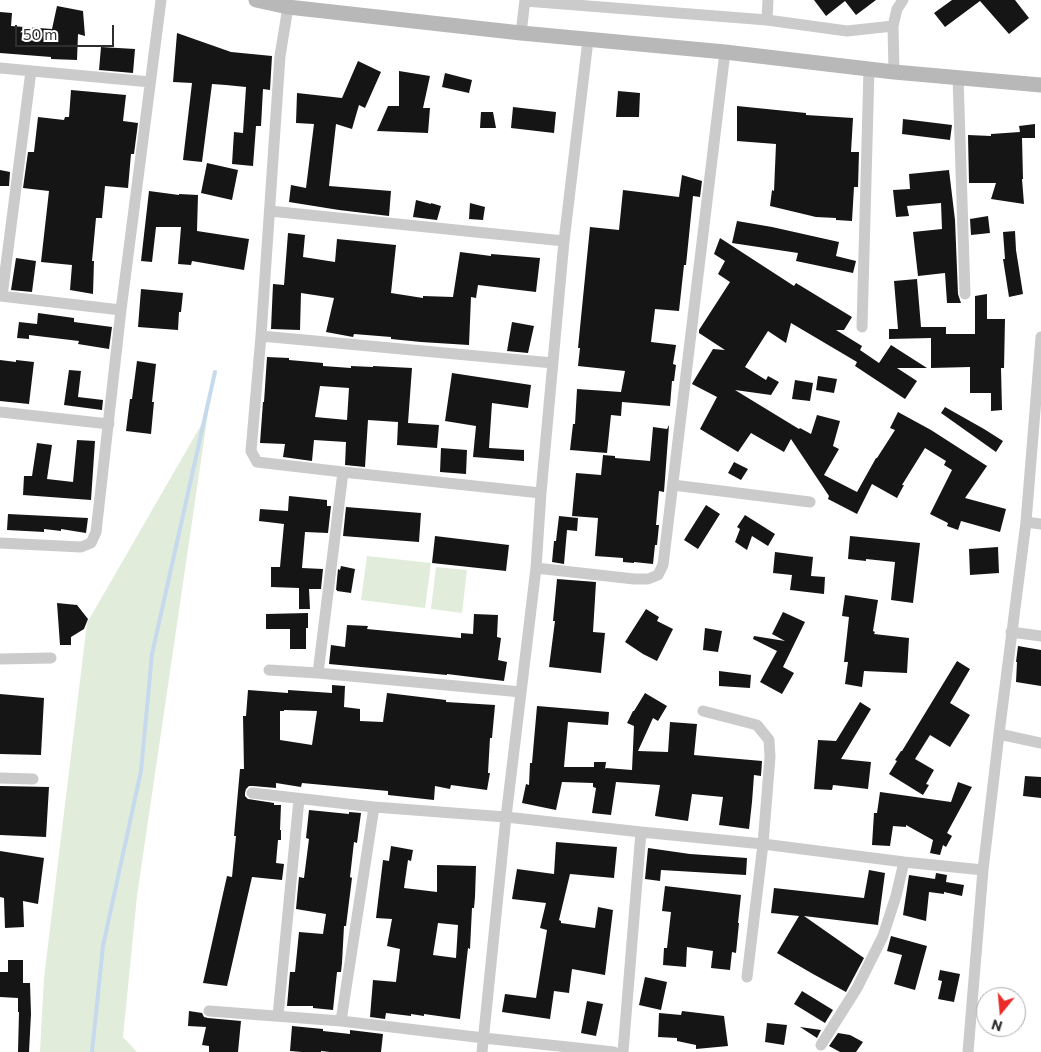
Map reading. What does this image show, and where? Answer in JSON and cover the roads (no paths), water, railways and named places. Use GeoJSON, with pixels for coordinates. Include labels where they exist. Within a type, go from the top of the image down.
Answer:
{"type":"FeatureCollection","features":[{"type":"Feature","properties":{"kind":"street"},"geometry":{"type":"LineString","coordinates":[[0,543],[81,547],[91,543],[96,532],[121,310],[161,0]]}},
{"type":"Feature","properties":{"kind":"street"},"geometry":{"type":"LineString","coordinates":[[256,0],[288,7],[521,33],[725,52],[894,72],[1041,85]]}},
{"type":"Feature","properties":{"kind":"street"},"geometry":{"type":"LineString","coordinates":[[521,33],[525,0],[589,6],[649,5],[847,31],[893,26]]}},
{"type":"Feature","properties":{"kind":"street"},"geometry":{"type":"LineString","coordinates":[[767,20],[768,0]]}},
{"type":"Feature","properties":{"kind":"street"},"geometry":{"type":"LineString","coordinates":[[894,72],[893,26],[897,9],[903,0]]}},
{"type":"Feature","properties":{"kind":"street"},"geometry":{"type":"LineString","coordinates":[[288,7],[280,56],[261,336],[251,452],[257,462],[541,493]]}},
{"type":"Feature","properties":{"kind":"street"},"geometry":{"type":"LineString","coordinates":[[482,1052],[506,817],[536,568],[564,241],[588,40]]}},
{"type":"Feature","properties":{"kind":"street"},"geometry":{"type":"LineString","coordinates":[[536,568],[634,580],[648,579],[658,575],[663,565],[725,52]]}},
{"type":"Feature","properties":{"kind":"street"},"geometry":{"type":"LineString","coordinates":[[0,68],[150,82]]}},
{"type":"Feature","properties":{"kind":"street"},"geometry":{"type":"LineString","coordinates":[[862,327],[869,69]]}},
{"type":"Feature","properties":{"kind":"street"},"geometry":{"type":"LineString","coordinates":[[31,72],[1,296],[121,310]]}},
{"type":"Feature","properties":{"kind":"street"},"geometry":{"type":"LineString","coordinates":[[958,77],[965,294]]}},
{"type":"Feature","properties":{"kind":"street"},"geometry":{"type":"LineString","coordinates":[[270,211],[564,241]]}},
{"type":"Feature","properties":{"kind":"street"},"geometry":{"type":"LineString","coordinates":[[261,336],[553,364]]}},
{"type":"Feature","properties":{"kind":"street"},"geometry":{"type":"LineString","coordinates":[[968,1052],[983,870],[1026,522],[1041,337]]}},
{"type":"Feature","properties":{"kind":"street"},"geometry":{"type":"LineString","coordinates":[[0,412],[109,424]]}},
{"type":"Feature","properties":{"kind":"street"},"geometry":{"type":"LineString","coordinates":[[318,673],[343,472]]}},
{"type":"Feature","properties":{"kind":"street"},"geometry":{"type":"LineString","coordinates":[[673,485],[810,502]]}},
{"type":"Feature","properties":{"kind":"street"},"geometry":{"type":"LineString","coordinates":[[1026,522],[1041,524]]}},
{"type":"Feature","properties":{"kind":"street"},"geometry":{"type":"LineString","coordinates":[[1011,632],[1041,636]]}},
{"type":"Feature","properties":{"kind":"street"},"geometry":{"type":"LineString","coordinates":[[0,659],[51,658]]}},
{"type":"Feature","properties":{"kind":"street"},"geometry":{"type":"LineString","coordinates":[[269,670],[521,692]]}},
{"type":"Feature","properties":{"kind":"street"},"geometry":{"type":"LineString","coordinates":[[703,711],[757,725],[769,740],[770,757],[763,844],[747,977]]}},
{"type":"Feature","properties":{"kind":"street"},"geometry":{"type":"LineString","coordinates":[[999,734],[1041,743]]}},
{"type":"Feature","properties":{"kind":"street"},"geometry":{"type":"LineString","coordinates":[[0,778],[33,779]]}},
{"type":"Feature","properties":{"kind":"street"},"geometry":{"type":"LineString","coordinates":[[252,793],[374,807],[506,817],[763,844],[983,870]]}},
{"type":"Feature","properties":{"kind":"street"},"geometry":{"type":"LineString","coordinates":[[278,1016],[299,799]]}},
{"type":"Feature","properties":{"kind":"street"},"geometry":{"type":"LineString","coordinates":[[341,1021],[374,807]]}},
{"type":"Feature","properties":{"kind":"street"},"geometry":{"type":"LineString","coordinates":[[623,1052],[641,832]]}},
{"type":"Feature","properties":{"kind":"street"},"geometry":{"type":"LineString","coordinates":[[821,1045],[858,988],[874,952],[884,936],[904,862]]}},
{"type":"Feature","properties":{"kind":"street"},"geometry":{"type":"LineString","coordinates":[[209,1011],[341,1021],[613,1052]]}},
{"type":"Feature","properties":{"kind":"waterway"},"geometry":{"type":"LineString","coordinates":[[92,1052],[103,946],[141,771],[152,654],[215,372]]}}]}
